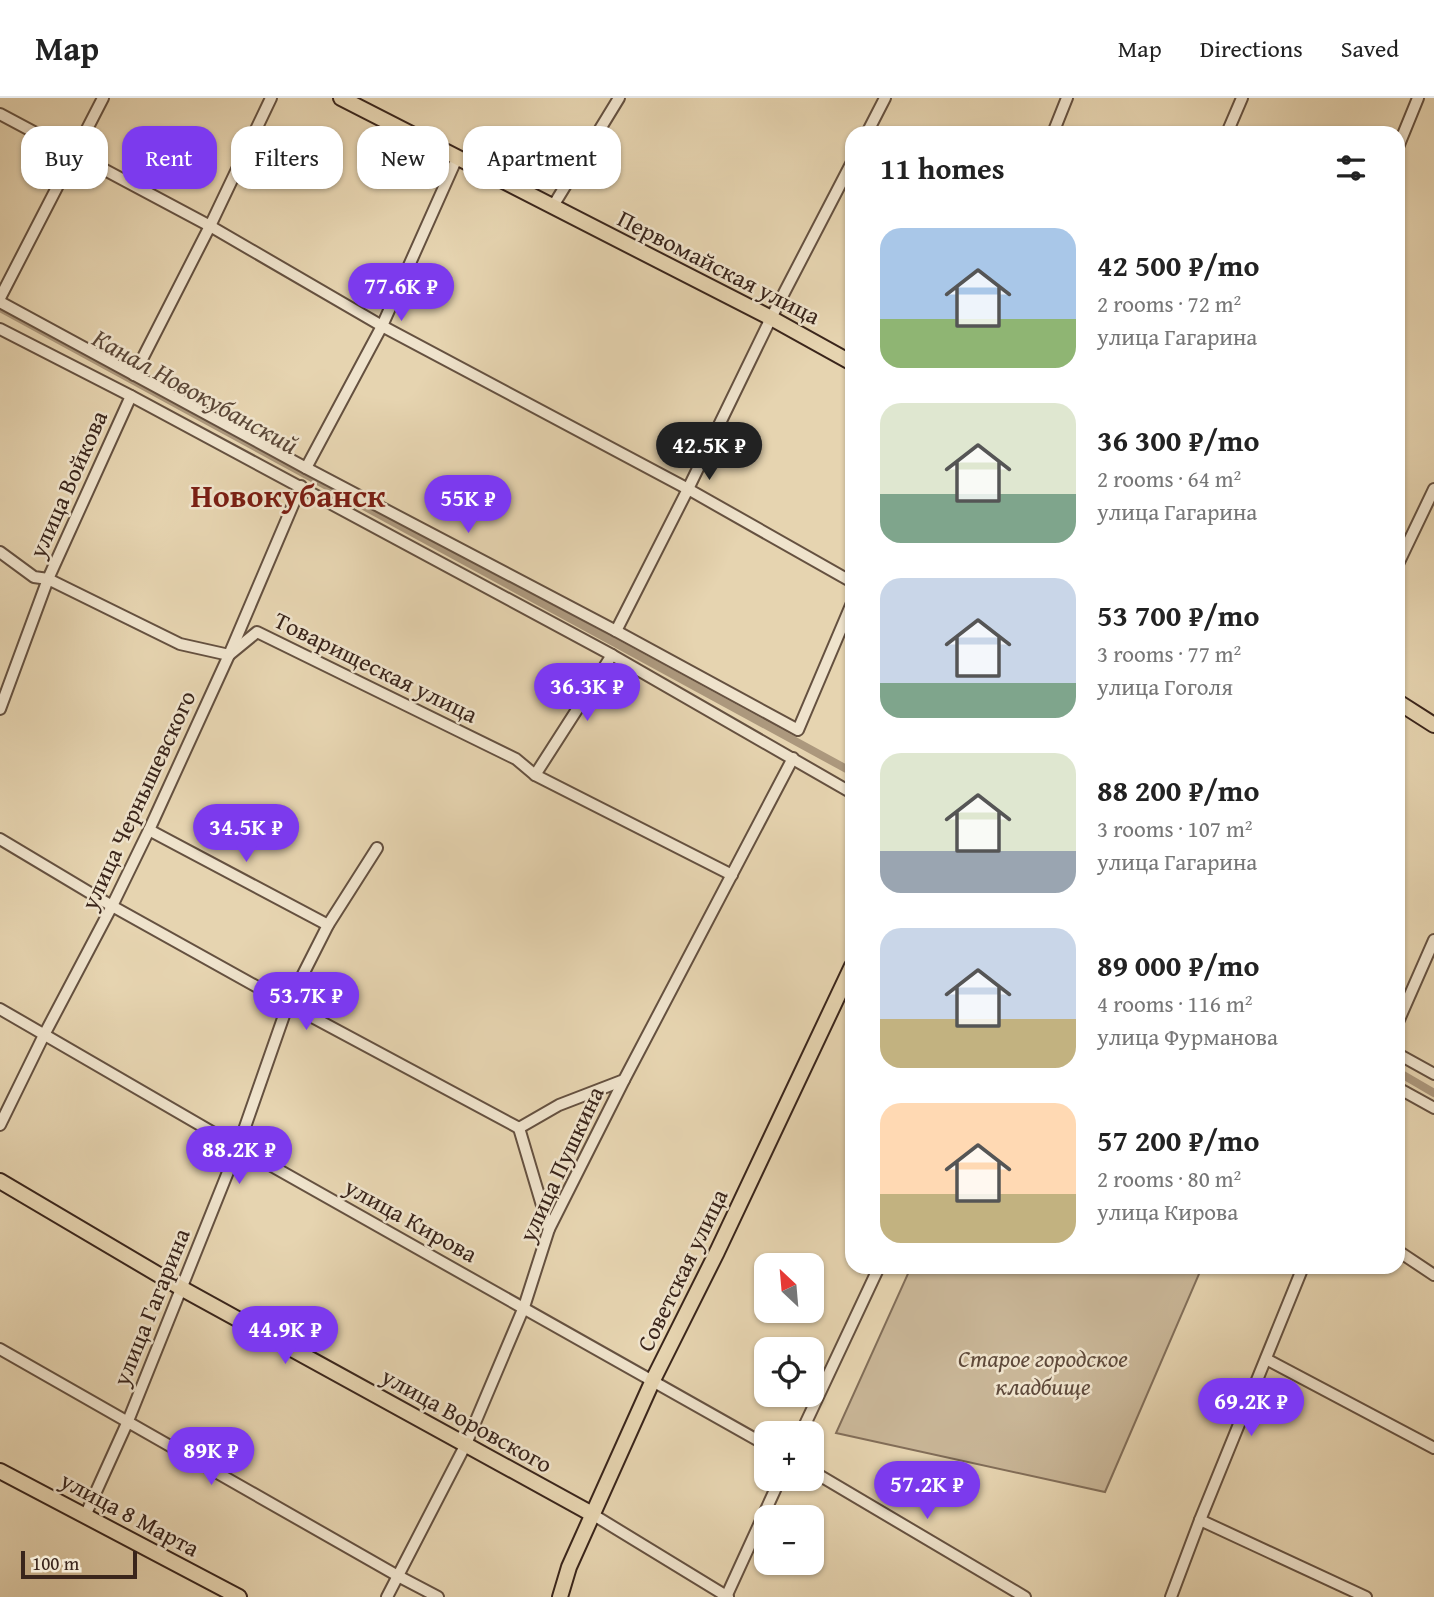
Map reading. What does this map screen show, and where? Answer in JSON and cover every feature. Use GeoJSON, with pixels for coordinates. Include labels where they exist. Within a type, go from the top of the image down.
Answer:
{"type":"FeatureCollection","features":[{"type":"Feature","properties":{"kind":"main road","name":"Первомайская улица"},"geometry":{"type":"LineString","coordinates":[[341,98],[771,318],[845,359]]}},
{"type":"Feature","properties":{"kind":"main road"},"geometry":{"type":"LineString","coordinates":[[1405,706],[1434,725]]}},
{"type":"Feature","properties":{"kind":"main road","name":"Советская улица"},"geometry":{"type":"LineString","coordinates":[[560,1597],[569,1567],[653,1380],[717,1252],[845,981]]}},
{"type":"Feature","properties":{"kind":"main road","name":"улица Воровского"},"geometry":{"type":"LineString","coordinates":[[0,1181],[181,1288],[592,1514]]}},
{"type":"Feature","properties":{"kind":"main road","name":"улица 8 Марта"},"geometry":{"type":"LineString","coordinates":[[0,1471],[239,1597]]}},
{"type":"Feature","properties":{"kind":"street"},"geometry":{"type":"LineString","coordinates":[[89,126],[103,98]]}},
{"type":"Feature","properties":{"kind":"street"},"geometry":{"type":"LineString","coordinates":[[134,375],[271,98]]}},
{"type":"Feature","properties":{"kind":"street"},"geometry":{"type":"LineString","coordinates":[[553,206],[619,98]]}},
{"type":"Feature","properties":{"kind":"street"},"geometry":{"type":"LineString","coordinates":[[871,126],[885,98]]}},
{"type":"Feature","properties":{"kind":"street"},"geometry":{"type":"LineString","coordinates":[[1056,126],[1067,98]]}},
{"type":"Feature","properties":{"kind":"street"},"geometry":{"type":"LineString","coordinates":[[1230,126],[1242,98]]}},
{"type":"Feature","properties":{"kind":"street"},"geometry":{"type":"LineString","coordinates":[[1405,130],[1418,98]]}},
{"type":"Feature","properties":{"kind":"street"},"geometry":{"type":"LineString","coordinates":[[0,114],[23,126]]}},
{"type":"Feature","properties":{"kind":"street"},"geometry":{"type":"LineString","coordinates":[[306,468],[382,326],[457,158]]}},
{"type":"Feature","properties":{"kind":"street"},"geometry":{"type":"LineString","coordinates":[[108,171],[210,226],[382,326],[688,489],[845,578]]}},
{"type":"Feature","properties":{"kind":"street"},"geometry":{"type":"LineString","coordinates":[[616,631],[771,318],[845,175]]}},
{"type":"Feature","properties":{"kind":"street"},"geometry":{"type":"LineString","coordinates":[[57,189],[0,300],[134,375],[798,730],[845,619]]}},
{"type":"Feature","properties":{"kind":"street"},"geometry":{"type":"LineString","coordinates":[[0,328],[612,654],[845,789]]}},
{"type":"Feature","properties":{"kind":"street","name":"улица Войкова"},"geometry":{"type":"LineString","coordinates":[[0,709],[48,579],[131,396]]}},
{"type":"Feature","properties":{"kind":"street","name":"улица Чернышевского"},"geometry":{"type":"LineString","coordinates":[[0,1125],[149,830],[229,655],[301,487]]}},
{"type":"Feature","properties":{"kind":"street"},"geometry":{"type":"LineString","coordinates":[[1405,549],[1434,489]]}},
{"type":"Feature","properties":{"kind":"street"},"geometry":{"type":"LineString","coordinates":[[0,552],[33,577],[48,579],[180,644],[229,655]]}},
{"type":"Feature","properties":{"kind":"street","name":"Товарищеская улица"},"geometry":{"type":"LineString","coordinates":[[229,655],[257,632],[516,759],[535,775],[732,875]]}},
{"type":"Feature","properties":{"kind":"street"},"geometry":{"type":"LineString","coordinates":[[535,775],[612,654]]}},
{"type":"Feature","properties":{"kind":"street","name":"улица Пушкина"},"geometry":{"type":"LineString","coordinates":[[387,1597],[466,1444],[524,1307],[549,1229],[793,758]]}},
{"type":"Feature","properties":{"kind":"street"},"geometry":{"type":"LineString","coordinates":[[149,830],[328,925]]}},
{"type":"Feature","properties":{"kind":"street"},"geometry":{"type":"LineString","coordinates":[[0,839],[112,906],[519,1128],[549,1229]]}},
{"type":"Feature","properties":{"kind":"street","name":"улица Гагарина"},"geometry":{"type":"LineString","coordinates":[[85,1516],[128,1421],[238,1147],[288,1004],[328,925],[377,848]]}},
{"type":"Feature","properties":{"kind":"street"},"geometry":{"type":"LineString","coordinates":[[1405,1005],[1434,940]]}},
{"type":"Feature","properties":{"kind":"street","name":"улица Кирова"},"geometry":{"type":"LineString","coordinates":[[0,1009],[238,1147],[754,1438]]}},
{"type":"Feature","properties":{"kind":"street"},"geometry":{"type":"LineString","coordinates":[[1405,1058],[1434,1074]]}},
{"type":"Feature","properties":{"kind":"street"},"geometry":{"type":"LineString","coordinates":[[519,1128],[559,1105],[624,1080]]}},
{"type":"Feature","properties":{"kind":"street"},"geometry":{"type":"LineString","coordinates":[[1405,1092],[1434,1108]]}},
{"type":"Feature","properties":{"kind":"street"},"geometry":{"type":"LineString","coordinates":[[1405,1256],[1434,1275]]}},
{"type":"Feature","properties":{"kind":"street"},"geometry":{"type":"LineString","coordinates":[[807,1421],[876,1274]]}},
{"type":"Feature","properties":{"kind":"street"},"geometry":{"type":"LineString","coordinates":[[1171,1597],[1300,1274]]}},
{"type":"Feature","properties":{"kind":"street"},"geometry":{"type":"LineString","coordinates":[[0,1349],[438,1597]]}},
{"type":"Feature","properties":{"kind":"street"},"geometry":{"type":"LineString","coordinates":[[1266,1359],[1434,1448]]}},
{"type":"Feature","properties":{"kind":"street"},"geometry":{"type":"LineString","coordinates":[[824,1478],[1025,1597]]}},
{"type":"Feature","properties":{"kind":"street"},"geometry":{"type":"LineString","coordinates":[[727,1597],[775,1491]]}},
{"type":"Feature","properties":{"kind":"street","name":"улица Воровского"},"geometry":{"type":"LineString","coordinates":[[592,1514],[727,1597]]}},
{"type":"Feature","properties":{"kind":"street"},"geometry":{"type":"LineString","coordinates":[[1200,1520],[1366,1597]]}},
{"type":"Feature","properties":{"kind":"green space","name":"Старое городское кладбище"},"geometry":{"type":"Polygon","coordinates":[[[908,1274],[1199,1274],[1105,1492],[836,1433],[908,1274]]]}},
{"type":"Feature","properties":{"kind":"waterway","name":"Канал Новокубанский"},"geometry":{"type":"LineString","coordinates":[[0,308],[845,768]]}},
{"type":"Feature","properties":{"kind":"waterway","name":"Канал Новокубанский"},"geometry":{"type":"LineString","coordinates":[[1405,1076],[1434,1093]]}},
{"type":"Feature","properties":{"kind":"district","name":"Новокубанск"},"geometry":{"type":"Point","coordinates":[288,495]}}]}
